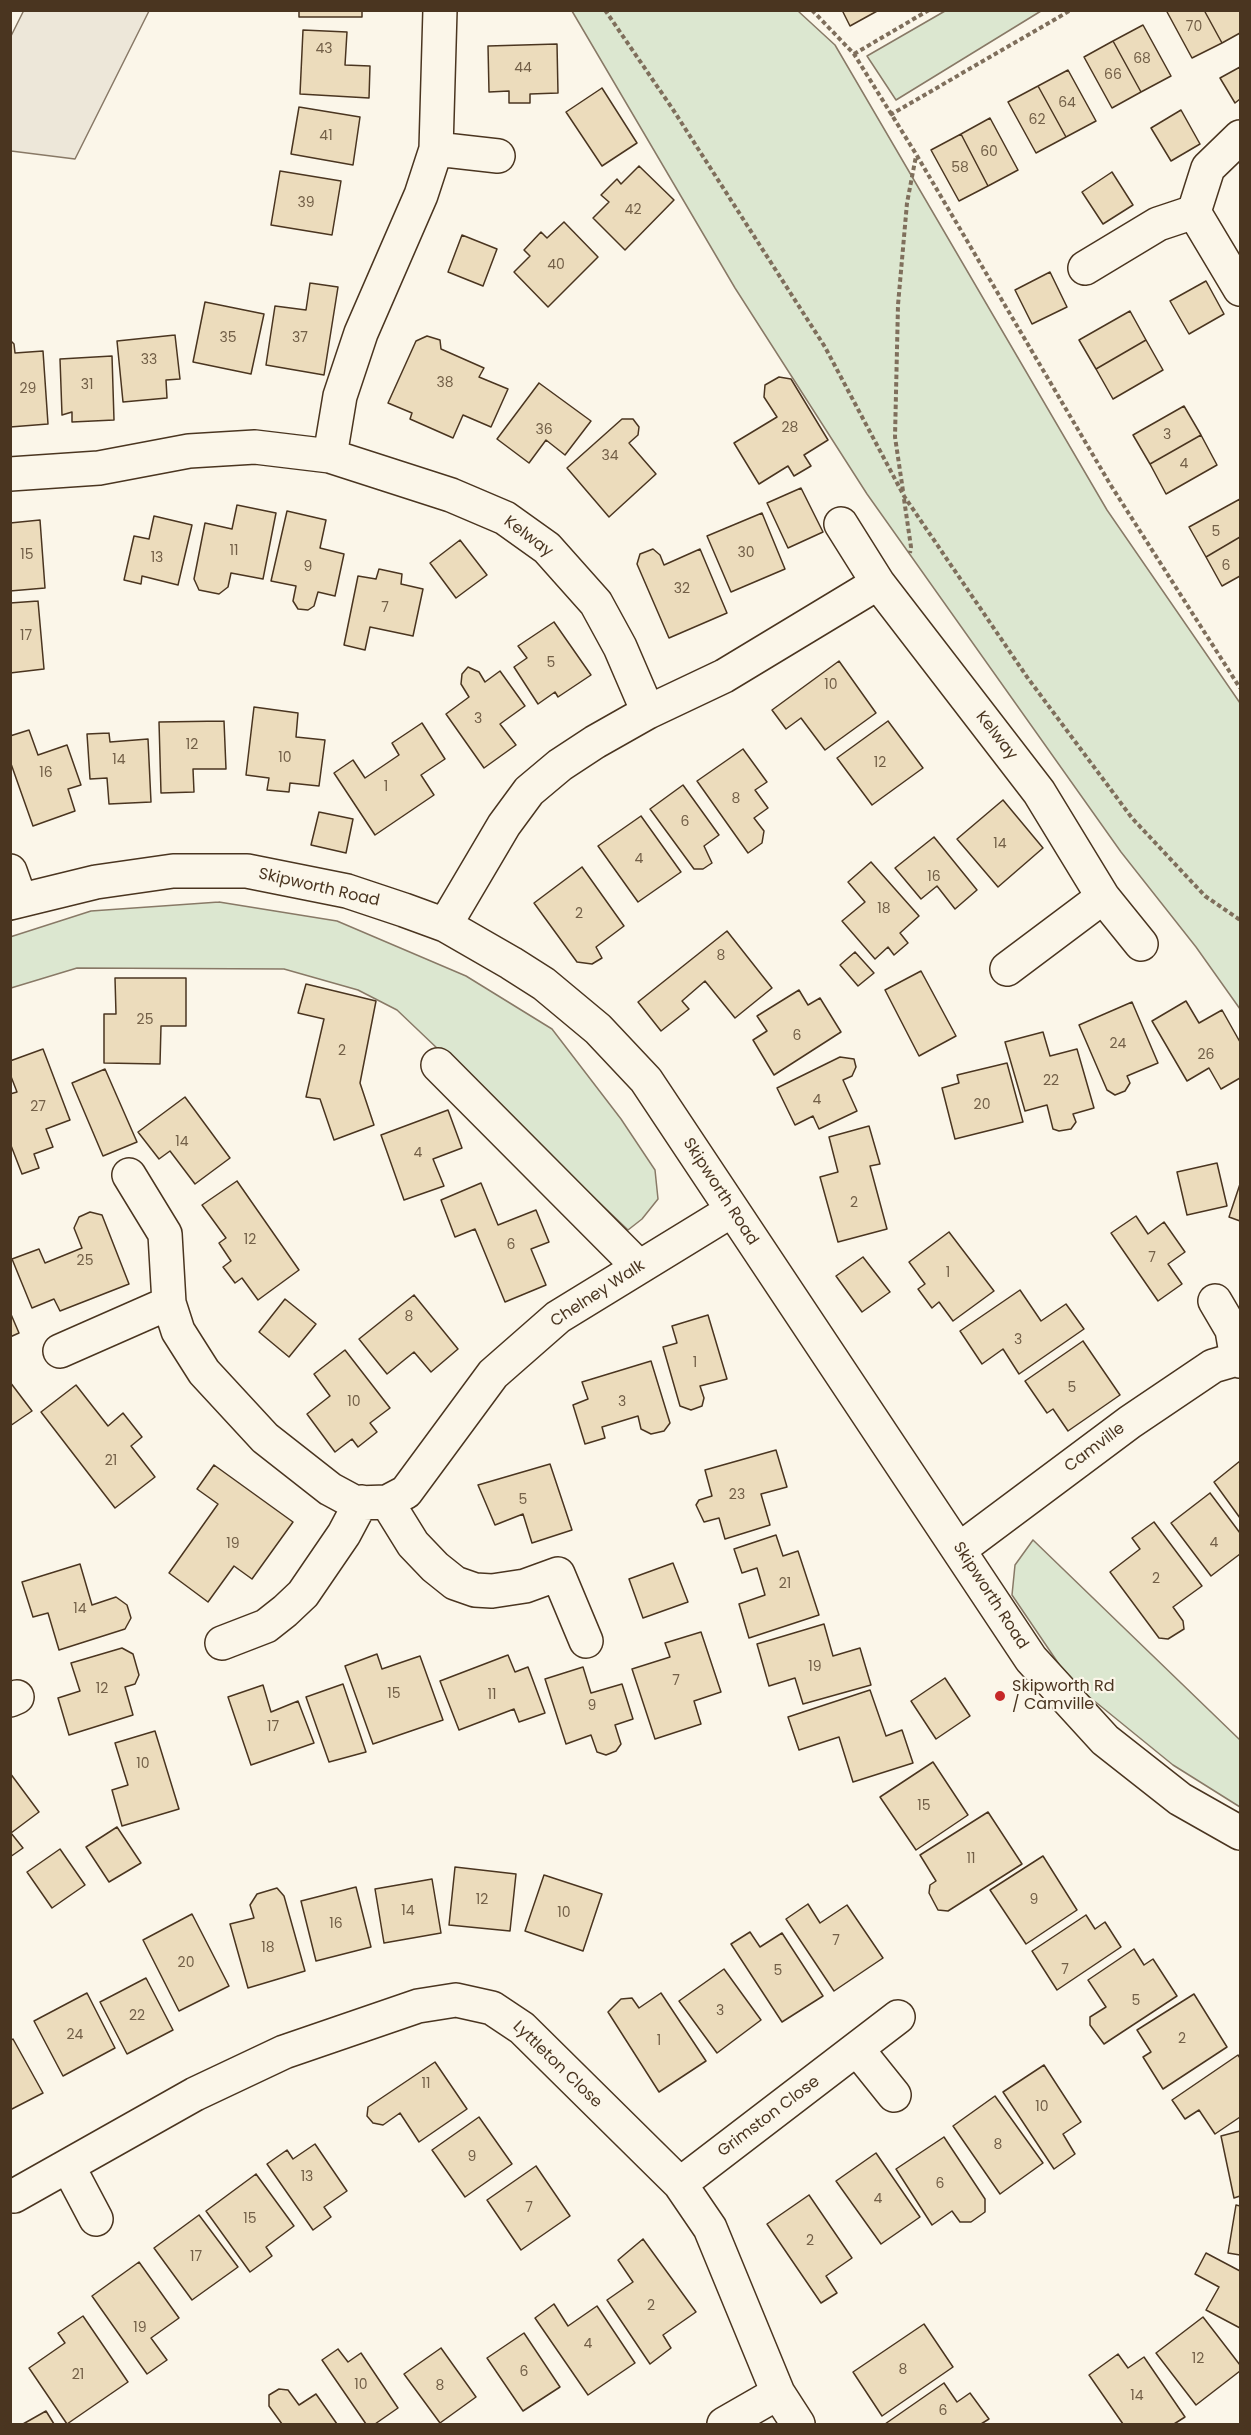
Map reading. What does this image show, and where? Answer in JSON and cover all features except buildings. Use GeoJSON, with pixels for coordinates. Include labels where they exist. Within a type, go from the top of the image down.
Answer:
{"type":"FeatureCollection","features":[{"type":"Feature","properties":{"kind":"street"},"geometry":{"type":"LineString","coordinates":[[330,456],[340,396],[361,333],[417,206],[436,149],[440,21]]}},
{"type":"Feature","properties":{"kind":"street"},"geometry":{"type":"LineString","coordinates":[[1240,137],[1208,168],[1194,212],[1240,289]]}},
{"type":"Feature","properties":{"kind":"street"},"geometry":{"type":"LineString","coordinates":[[436,149],[498,156]]}},
{"type":"Feature","properties":{"kind":"street"},"geometry":{"type":"LineString","coordinates":[[1085,268],[1158,224],[1194,212]]}},
{"type":"Feature","properties":{"kind":"street","name":"Kelway"},"geometry":{"type":"LineString","coordinates":[[10,474],[99,468],[189,451],[255,447],[330,456],[462,499],[505,518],[547,548],[596,603],[620,647],[648,712]]}},
{"type":"Feature","properties":{"kind":"street","name":"Kelway"},"geometry":{"type":"LineString","coordinates":[[841,524],[878,583],[1039,792],[1103,897],[1141,944]]}},
{"type":"Feature","properties":{"kind":"street"},"geometry":{"type":"LineString","coordinates":[[445,926],[504,825],[530,791],[595,742],[648,712],[724,676],[878,583]]}},
{"type":"Feature","properties":{"kind":"street","name":"Skipworth Road"},"geometry":{"type":"LineString","coordinates":[[14,891],[173,871],[247,871],[347,891],[445,926],[519,968],[598,1029],[646,1080],[683,1132],[731,1211],[960,1549],[1031,1659],[1105,1740],[1180,1799],[1240,1833]]}},
{"type":"Feature","properties":{"kind":"street"},"geometry":{"type":"LineString","coordinates":[[1006,969],[1103,897]]}},
{"type":"Feature","properties":{"kind":"street"},"geometry":{"type":"LineString","coordinates":[[438,1065],[639,1267]]}},
{"type":"Feature","properties":{"kind":"street"},"geometry":{"type":"LineString","coordinates":[[129,1175],[165,1234],[169,1303],[178,1331],[204,1372],[265,1438],[330,1490],[356,1503],[374,1502],[435,1567],[455,1583],[475,1590],[492,1591],[525,1586],[558,1574],[586,1641]]}},
{"type":"Feature","properties":{"kind":"street","name":"Chelney Walk"},"geometry":{"type":"LineString","coordinates":[[222,1643],[266,1626],[297,1600],[344,1534],[374,1502],[406,1492],[494,1374],[558,1317],[731,1211]]}},
{"type":"Feature","properties":{"kind":"street","name":"Camville"},"geometry":{"type":"LineString","coordinates":[[960,1549],[1140,1416],[1213,1366],[1239,1360],[1232,1330],[1215,1301]]}},
{"type":"Feature","properties":{"kind":"street"},"geometry":{"type":"LineString","coordinates":[[60,1351],[169,1303]]}},
{"type":"Feature","properties":{"kind":"street","name":"Lyttleton Close"},"geometry":{"type":"LineString","coordinates":[[14,2196],[195,2094],[284,2052],[418,2006],[456,2000],[492,2008],[522,2028],[680,2184],[710,2228],[778,2393],[798,2424]]}},
{"type":"Feature","properties":{"kind":"street","name":"Grimston Close"},"geometry":{"type":"LineString","coordinates":[[680,2184],[898,2018]]}},
{"type":"Feature","properties":{"kind":"street"},"geometry":{"type":"LineString","coordinates":[[857,2049],[894,2095]]}},
{"type":"Feature","properties":{"kind":"street"},"geometry":{"type":"LineString","coordinates":[[68,2166],[96,2219]]}},
{"type":"Feature","properties":{"kind":"street"},"geometry":{"type":"LineString","coordinates":[[724,2424],[778,2393]]}},
{"type":"Feature","properties":{"kind":"path"},"geometry":{"type":"LineString","coordinates":[[605,10],[672,108],[825,347],[904,496],[1027,676],[1132,818],[1205,896],[1240,920]]}},
{"type":"Feature","properties":{"kind":"path"},"geometry":{"type":"LineString","coordinates":[[812,10],[854,54],[916,154],[1110,484],[1240,688]]}},
{"type":"Feature","properties":{"kind":"path"},"geometry":{"type":"LineString","coordinates":[[854,54],[929,10]]}},
{"type":"Feature","properties":{"kind":"path"},"geometry":{"type":"LineString","coordinates":[[890,115],[1071,10]]}},
{"type":"Feature","properties":{"kind":"path"},"geometry":{"type":"LineString","coordinates":[[878,583],[907,565],[911,547],[895,437],[898,306],[907,203],[916,154]]}},
{"type":"Feature","properties":{"kind":"green space"},"geometry":{"type":"Polygon","coordinates":[[[572,11],[798,11],[835,45],[1107,510],[1240,703],[1240,1009],[1196,947],[1121,852],[867,494],[735,288],[572,11]]]}},
{"type":"Feature","properties":{"kind":"green space"},"geometry":{"type":"Polygon","coordinates":[[[945,11],[1041,11],[896,100],[867,56],[945,11]]]}},
{"type":"Feature","properties":{"kind":"green space"},"geometry":{"type":"Polygon","coordinates":[[[219,902],[337,921],[466,976],[552,1029],[621,1119],[655,1170],[658,1199],[642,1219],[628,1230],[397,1010],[358,990],[284,969],[77,968],[11,988],[10,937],[91,911],[219,902]]]}},
{"type":"Feature","properties":{"kind":"green space"},"geometry":{"type":"Polygon","coordinates":[[[1033,1540],[1240,1740],[1240,1807],[1173,1765],[1071,1682],[1012,1595],[1015,1565],[1033,1540]]]}},
{"type":"Feature","properties":{"kind":"shaded area"},"geometry":{"type":"Polygon","coordinates":[[[24,10],[149,11],[75,159],[11,151],[11,36],[24,10]]]}},
{"type":"Feature","properties":{"kind":"place","name":"Skipworth Rd / Camville"},"geometry":{"type":"Point","coordinates":[1000,1696]}}]}
